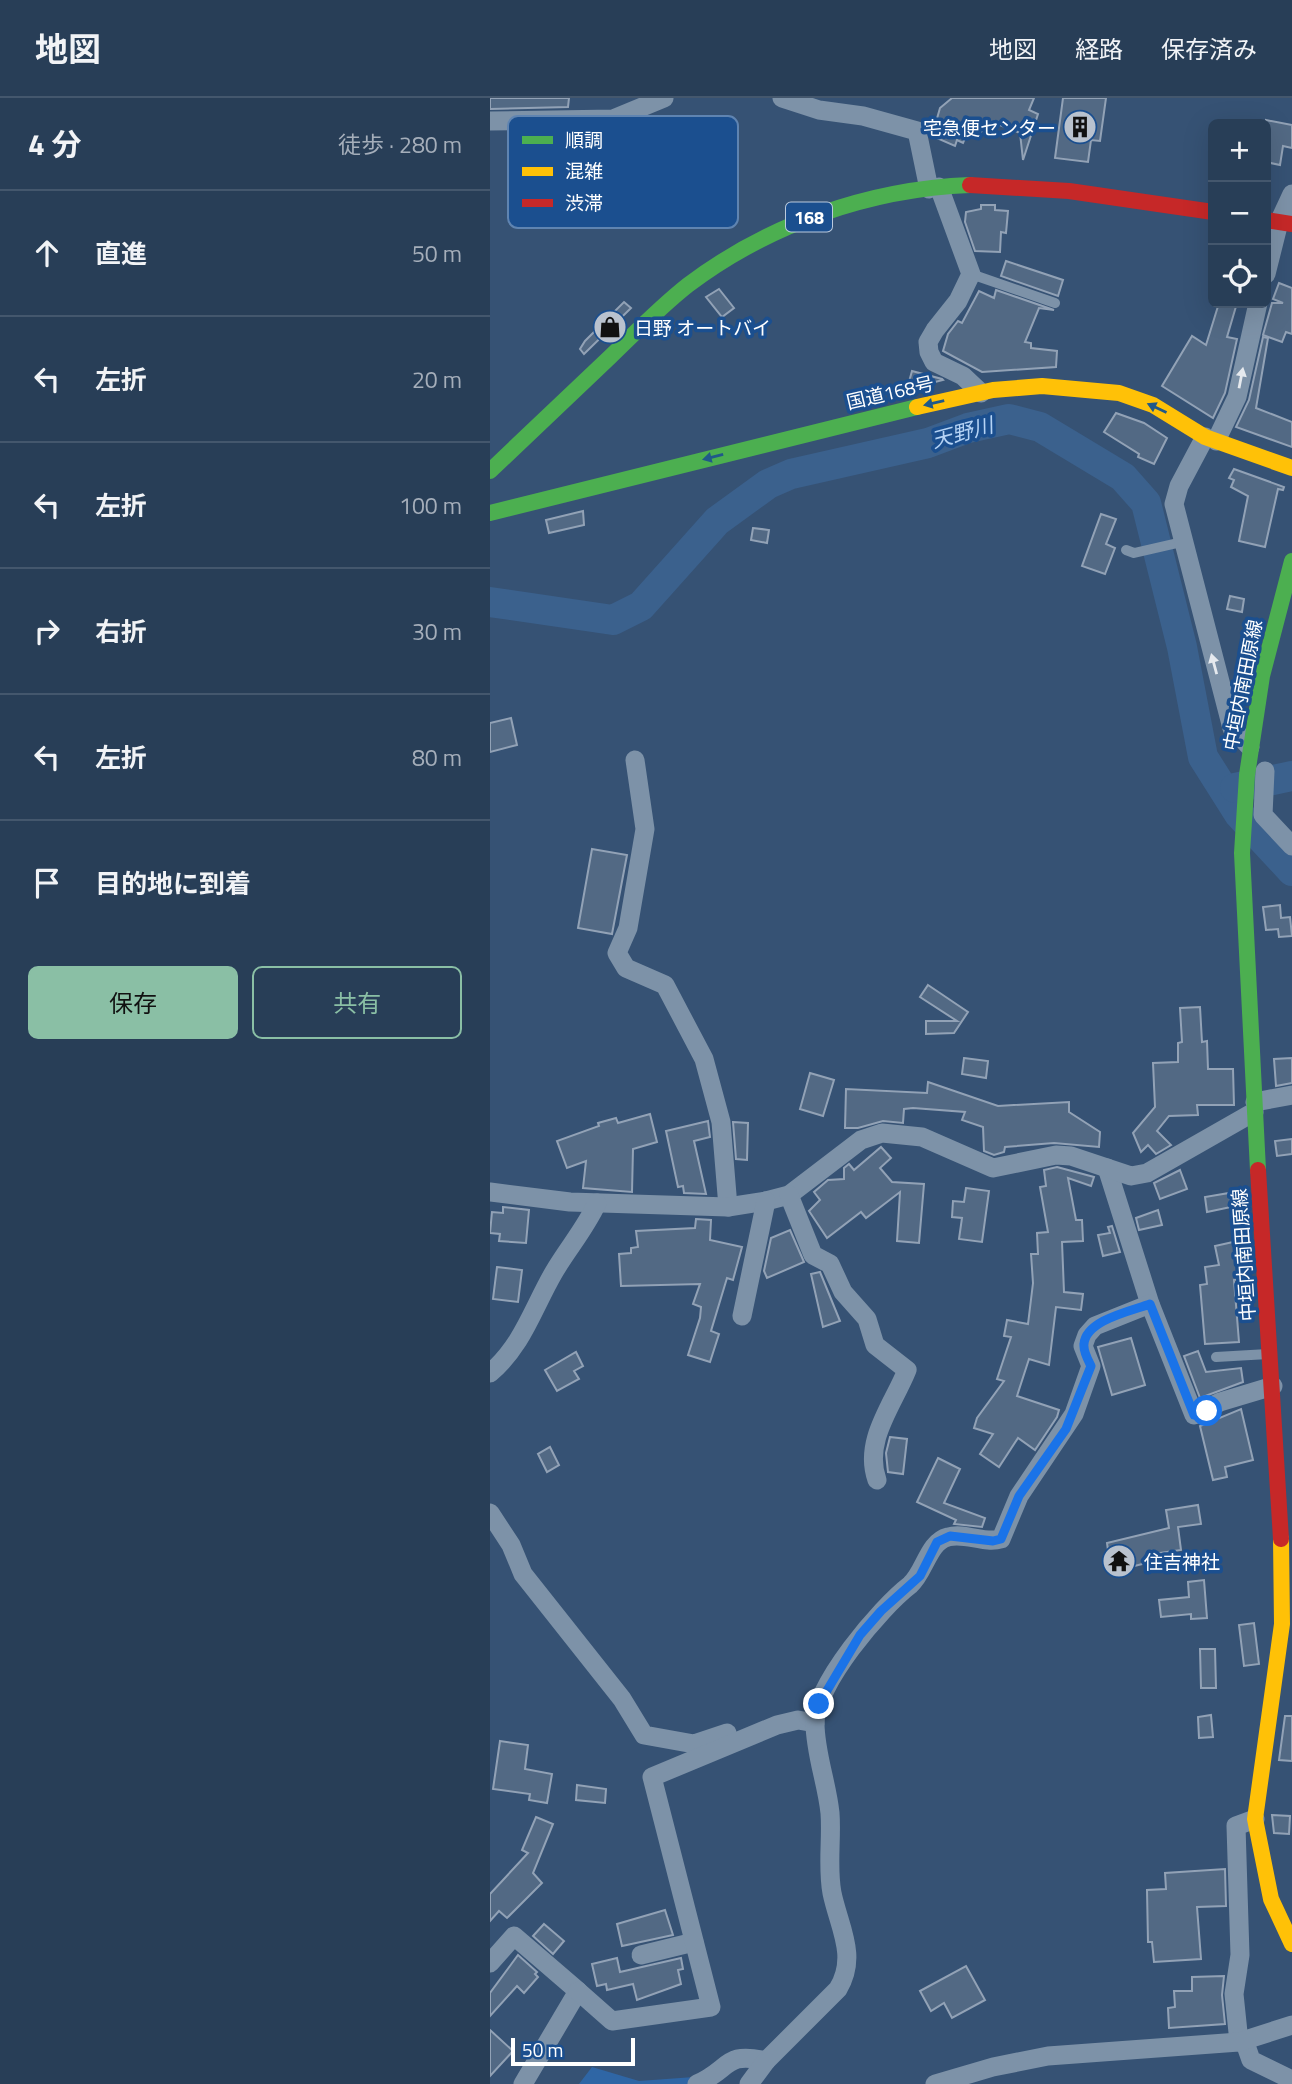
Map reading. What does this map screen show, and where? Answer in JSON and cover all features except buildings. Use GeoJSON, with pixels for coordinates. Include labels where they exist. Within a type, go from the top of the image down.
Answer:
{"type":"FeatureCollection","features":[{"type":"Feature","properties":{"kind":"main road","name":"168"},"geometry":{"type":"LineString","coordinates":[[490,471],[662,307],[698,278],[771,234],[807,218],[854,202],[934,188],[1022,186],[1208,211]]}},
{"type":"Feature","properties":{"kind":"main road","name":"国道168号"},"geometry":{"type":"LineString","coordinates":[[490,513],[981,393],[1042,386],[1119,393],[1153,405],[1210,439],[1292,468]]}},
{"type":"Feature","properties":{"kind":"main road","name":"中垣内南田原線"},"geometry":{"type":"LineString","coordinates":[[1292,561],[1262,676],[1250,747],[1242,853],[1283,1564],[1283,1682],[1255,1819],[1262,1867],[1271,1899],[1292,1944]]}},
{"type":"Feature","properties":{"kind":"street"},"geometry":{"type":"LineString","coordinates":[[623,116],[664,98]]}},
{"type":"Feature","properties":{"kind":"street"},"geometry":{"type":"LineString","coordinates":[[782,98],[819,110],[863,116],[917,131],[934,188],[971,274],[958,302],[928,342],[929,352],[934,362],[963,376],[981,393]]}},
{"type":"Feature","properties":{"kind":"street"},"geometry":{"type":"LineString","coordinates":[[490,121],[508,121]]}},
{"type":"Feature","properties":{"kind":"street"},"geometry":{"type":"LineString","coordinates":[[1271,254],[1279,222],[1292,194]]}},
{"type":"Feature","properties":{"kind":"street"},"geometry":{"type":"LineString","coordinates":[[1250,747],[1232,728],[1178,544],[1174,504],[1179,486],[1237,397],[1257,308]]}},
{"type":"Feature","properties":{"kind":"street"},"geometry":{"type":"LineString","coordinates":[[635,760],[645,830],[628,928],[617,953],[626,968],[665,985],[704,1059],[721,1122],[728,1207]]}},
{"type":"Feature","properties":{"kind":"street"},"geometry":{"type":"LineString","coordinates":[[1265,772],[1263,815],[1292,846]]}},
{"type":"Feature","properties":{"kind":"street"},"geometry":{"type":"LineString","coordinates":[[490,1192],[597,1203],[728,1207],[789,1195],[861,1140],[882,1133],[922,1138],[993,1168],[1056,1155],[1071,1156],[1131,1176],[1147,1173],[1255,1107],[1292,1095]]}},
{"type":"Feature","properties":{"kind":"street"},"geometry":{"type":"LineString","coordinates":[[1107,1168],[1150,1304],[1194,1415],[1220,1402],[1273,1386]]}},
{"type":"Feature","properties":{"kind":"street"},"geometry":{"type":"LineString","coordinates":[[789,1195],[813,1255],[830,1264],[843,1293],[867,1320],[875,1345],[906,1370],[879,1428],[872,1468],[877,1480]]}},
{"type":"Feature","properties":{"kind":"street"},"geometry":{"type":"LineString","coordinates":[[742,1316],[766,1201]]}},
{"type":"Feature","properties":{"kind":"street"},"geometry":{"type":"LineString","coordinates":[[490,1373],[503,1361],[531,1322],[552,1275],[585,1229],[597,1203]]}},
{"type":"Feature","properties":{"kind":"street"},"geometry":{"type":"LineString","coordinates":[[490,1964],[514,1937],[612,2021],[711,2007],[652,1777],[777,1725],[806,1721],[860,1635],[881,1611],[920,1576],[937,1542],[950,1536],[993,1541],[1001,1539],[1019,1496],[1074,1414],[1091,1366],[1083,1346],[1087,1335],[1095,1325],[1150,1304]]}},
{"type":"Feature","properties":{"kind":"street"},"geometry":{"type":"LineString","coordinates":[[490,1513],[511,1545],[523,1574],[622,1699],[644,1735],[694,1744],[781,1713],[795,1714],[806,1721],[830,1811],[832,1892],[849,1962],[847,1975],[838,1989],[766,2061],[749,2084]]}},
{"type":"Feature","properties":{"kind":"street"},"geometry":{"type":"LineString","coordinates":[[1255,1819],[1236,1826],[1240,1955],[1234,1994],[1242,2041],[1251,2060],[1292,2080]]}},
{"type":"Feature","properties":{"kind":"street"},"geometry":{"type":"LineString","coordinates":[[641,1955],[694,1942]]}},
{"type":"Feature","properties":{"kind":"street"},"geometry":{"type":"LineString","coordinates":[[523,2084],[578,1992]]}},
{"type":"Feature","properties":{"kind":"street"},"geometry":{"type":"LineString","coordinates":[[935,2084],[993,2067],[1048,2056],[1242,2041],[1292,2025]]}},
{"type":"Feature","properties":{"kind":"street"},"geometry":{"type":"LineString","coordinates":[[697,2084],[721,2070],[734,2057],[745,2056],[766,2061]]}},
{"type":"Feature","properties":{"kind":"lane"},"geometry":{"type":"LineString","coordinates":[[971,274],[1055,303]]}},
{"type":"Feature","properties":{"kind":"lane"},"geometry":{"type":"LineString","coordinates":[[1126,550],[1143,551],[1178,544]]}},
{"type":"Feature","properties":{"kind":"lane"},"geometry":{"type":"LineString","coordinates":[[1216,1357],[1271,1354]]}},
{"type":"Feature","properties":{"kind":"shaded area"},"geometry":{"type":"Polygon","coordinates":[[[592,2067],[639,2081],[694,2077],[692,2084],[579,2084],[592,2067]]]}},
{"type":"Feature","properties":{"kind":"waterway","name":"天野川"},"geometry":{"type":"LineString","coordinates":[[490,602],[613,620],[641,606],[717,521],[768,484],[791,474],[928,443],[968,428],[1009,419],[1040,427],[1123,477],[1146,503],[1182,647],[1203,757],[1239,814],[1292,871]]}},
{"type":"Feature","properties":{"kind":"waterway"},"geometry":{"type":"LineString","coordinates":[[1235,788],[1292,776]]}},
{"type":"Feature","properties":{"kind":"traffic: fast"},"geometry":{"type":"LineString","coordinates":[[490,471],[658,311],[719,263],[786,228],[858,202],[932,188],[970,185]]}},
{"type":"Feature","properties":{"kind":"traffic: fast"},"geometry":{"type":"LineString","coordinates":[[490,513],[917,407]]}},
{"type":"Feature","properties":{"kind":"traffic: fast"},"geometry":{"type":"LineString","coordinates":[[1258,1170],[1242,853],[1247,775],[1262,676],[1292,561]]}},
{"type":"Feature","properties":{"kind":"traffic: slow"},"geometry":{"type":"LineString","coordinates":[[917,407],[993,390],[1042,386],[1119,393],[1153,405],[1205,437],[1292,468]]}},
{"type":"Feature","properties":{"kind":"traffic: slow"},"geometry":{"type":"LineString","coordinates":[[1281,1539],[1282,1624],[1255,1819],[1271,1899],[1292,1944]]}},
{"type":"Feature","properties":{"kind":"traffic: jam"},"geometry":{"type":"LineString","coordinates":[[970,185],[1069,191],[1208,211]]}},
{"type":"Feature","properties":{"kind":"traffic: jam"},"geometry":{"type":"LineString","coordinates":[[1271,221],[1292,224]]}},
{"type":"Feature","properties":{"kind":"traffic: jam"},"geometry":{"type":"LineString","coordinates":[[1258,1170],[1281,1539]]}},
{"type":"Feature","properties":{"kind":"place","name":"宅急便センター"},"geometry":{"type":"Point","coordinates":[1080,127]}},
{"type":"Feature","properties":{"kind":"place","name":"日野 オートバイ"},"geometry":{"type":"Point","coordinates":[610,327]}},
{"type":"Feature","properties":{"kind":"place","name":"住吉神社"},"geometry":{"type":"Point","coordinates":[1119,1561]}},
{"type":"Feature","properties":{"kind":"route"},"geometry":{"type":"LineString","coordinates":[[819,1704],[860,1635],[881,1611],[920,1576],[937,1542],[950,1536],[993,1541],[1001,1539],[1019,1496],[1074,1414],[1091,1366],[1083,1346],[1095,1325],[1150,1304],[1194,1415],[1207,1411]]}}]}
